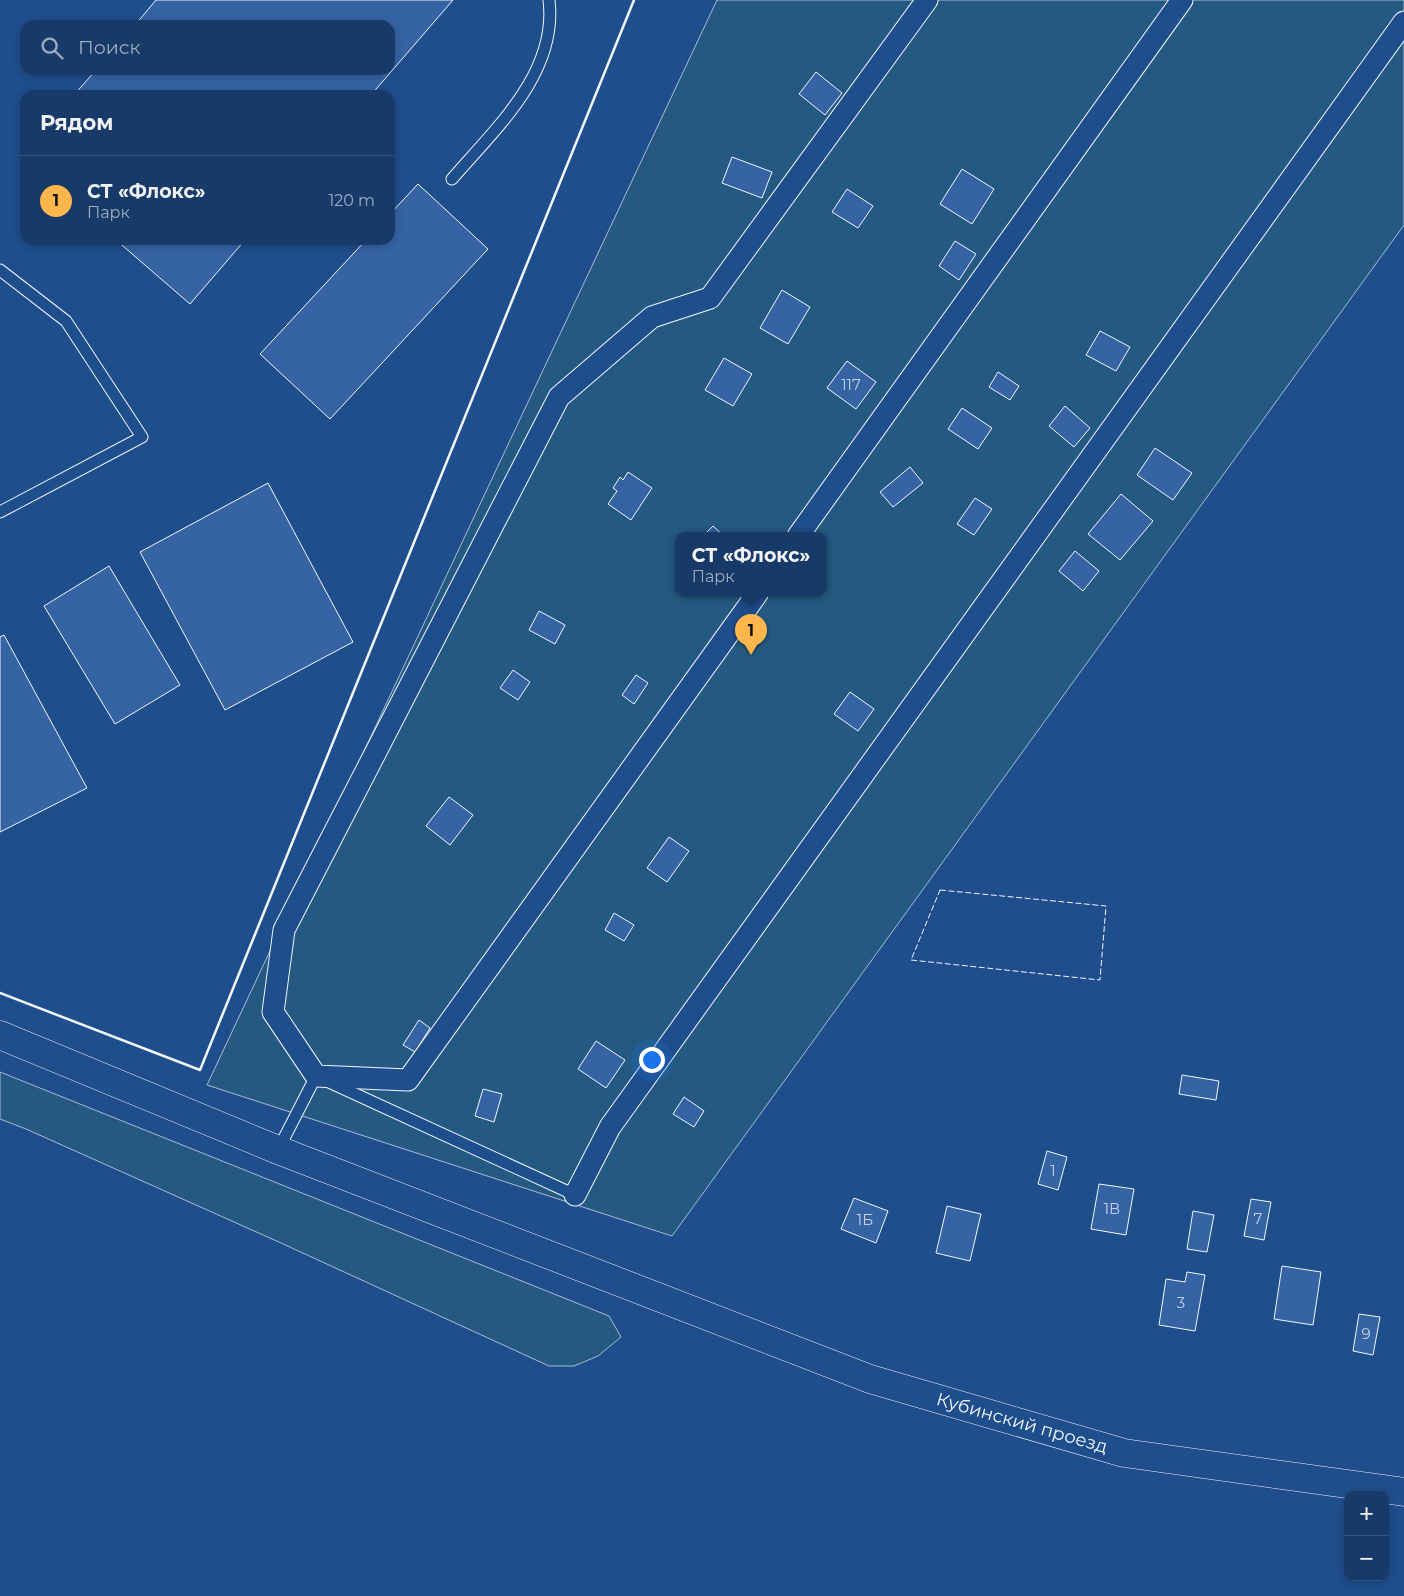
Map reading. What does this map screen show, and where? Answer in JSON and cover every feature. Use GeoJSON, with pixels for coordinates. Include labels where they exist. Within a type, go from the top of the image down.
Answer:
{"type":"FeatureCollection","features":[{"type":"Feature","properties":{"kind":"main road","name":"Кубинский проезд"},"geometry":{"type":"LineString","coordinates":[[0,1035],[278,1150],[870,1379],[1124,1453],[1404,1492]]}},
{"type":"Feature","properties":{"kind":"street"},"geometry":{"type":"LineString","coordinates":[[755,597],[408,1080],[316,1076],[273,1012],[284,930],[559,397],[652,317],[710,298],[927,0]]}},
{"type":"Feature","properties":{"kind":"street"},"geometry":{"type":"LineString","coordinates":[[801,532],[1182,0]]}},
{"type":"Feature","properties":{"kind":"street"},"geometry":{"type":"LineString","coordinates":[[575,1194],[610,1127],[1404,22]]}},
{"type":"Feature","properties":{"kind":"lane"},"geometry":{"type":"LineString","coordinates":[[452,179],[520,100],[544,54],[550,10],[549,0]]}},
{"type":"Feature","properties":{"kind":"lane"},"geometry":{"type":"LineString","coordinates":[[0,270],[66,321],[142,437],[0,512]]}},
{"type":"Feature","properties":{"kind":"lane"},"geometry":{"type":"LineString","coordinates":[[278,1150],[316,1076],[575,1194]]}},
{"type":"Feature","properties":{"kind":"shaded area"},"geometry":{"type":"Polygon","coordinates":[[[717,0],[1404,0],[1404,225],[672,1236],[207,1085],[717,0]]]}},
{"type":"Feature","properties":{"kind":"shaded area"},"geometry":{"type":"Polygon","coordinates":[[[0,1072],[609,1316],[621,1337],[598,1356],[574,1366],[549,1366],[281,1243],[0,1119],[0,1072]]]}},
{"type":"Feature","properties":{"kind":"building"},"geometry":{"type":"Polygon","coordinates":[[[156,0],[453,0],[395,67],[395,20],[139,20],[156,0]]]}},
{"type":"Feature","properties":{"kind":"building"},"geometry":{"type":"Polygon","coordinates":[[[816,72],[842,93],[825,115],[799,94],[816,72]]]}},
{"type":"Feature","properties":{"kind":"building"},"geometry":{"type":"Polygon","coordinates":[[[92,75],[388,75],[375,90],[78,90],[92,75]]]}},
{"type":"Feature","properties":{"kind":"building"},"geometry":{"type":"Polygon","coordinates":[[[732,157],[772,172],[762,198],[722,183],[732,157]]]}},
{"type":"Feature","properties":{"kind":"building"},"geometry":{"type":"Polygon","coordinates":[[[962,169],[994,189],[972,224],[940,204],[962,169]]]}},
{"type":"Feature","properties":{"kind":"building"},"geometry":{"type":"Polygon","coordinates":[[[418,184],[488,249],[330,419],[260,354],[361,245],[395,245],[395,209],[418,184]]]}},
{"type":"Feature","properties":{"kind":"building"},"geometry":{"type":"Polygon","coordinates":[[[847,189],[873,206],[858,228],[832,212],[847,189]]]}},
{"type":"Feature","properties":{"kind":"building"},"geometry":{"type":"Polygon","coordinates":[[[955,241],[976,254],[959,280],[939,266],[955,241]]]}},
{"type":"Feature","properties":{"kind":"building"},"geometry":{"type":"Polygon","coordinates":[[[122,245],[241,245],[190,304],[122,245]]]}},
{"type":"Feature","properties":{"kind":"building"},"geometry":{"type":"Polygon","coordinates":[[[782,290],[810,307],[788,344],[760,328],[782,290]]]}},
{"type":"Feature","properties":{"kind":"building"},"geometry":{"type":"Polygon","coordinates":[[[1100,331],[1130,347],[1116,371],[1086,355],[1100,331]]]}},
{"type":"Feature","properties":{"kind":"building"},"geometry":{"type":"Polygon","coordinates":[[[724,358],[752,374],[733,406],[705,390],[724,358]]]}},
{"type":"Feature","properties":{"kind":"building"},"geometry":{"type":"Polygon","coordinates":[[[847,361],[876,382],[856,409],[827,388],[847,361]]]}},
{"type":"Feature","properties":{"kind":"building"},"geometry":{"type":"Polygon","coordinates":[[[998,372],[1019,386],[1010,400],[989,387],[998,372]]]}},
{"type":"Feature","properties":{"kind":"building"},"geometry":{"type":"Polygon","coordinates":[[[1065,406],[1090,428],[1074,447],[1049,426],[1065,406]]]}},
{"type":"Feature","properties":{"kind":"building"},"geometry":{"type":"Polygon","coordinates":[[[962,408],[992,428],[978,449],[948,429],[962,408]]]}},
{"type":"Feature","properties":{"kind":"building"},"geometry":{"type":"Polygon","coordinates":[[[1155,448],[1192,473],[1173,500],[1137,475],[1155,448]]]}},
{"type":"Feature","properties":{"kind":"building"},"geometry":{"type":"Polygon","coordinates":[[[910,467],[923,483],[893,507],[880,492],[910,467]]]}},
{"type":"Feature","properties":{"kind":"building"},"geometry":{"type":"Polygon","coordinates":[[[628,472],[652,488],[631,520],[608,504],[617,491],[613,488],[620,477],[623,480],[628,472]]]}},
{"type":"Feature","properties":{"kind":"building"},"geometry":{"type":"Polygon","coordinates":[[[268,483],[353,642],[225,710],[140,552],[268,483]]]}},
{"type":"Feature","properties":{"kind":"building"},"geometry":{"type":"Polygon","coordinates":[[[1121,494],[1153,521],[1120,560],[1088,534],[1121,494]]]}},
{"type":"Feature","properties":{"kind":"building"},"geometry":{"type":"Polygon","coordinates":[[[975,498],[992,509],[974,535],[957,524],[975,498]]]}},
{"type":"Feature","properties":{"kind":"building"},"geometry":{"type":"Polygon","coordinates":[[[713,526],[720,532],[707,532],[713,526]]]}},
{"type":"Feature","properties":{"kind":"building"},"geometry":{"type":"Polygon","coordinates":[[[1075,551],[1099,571],[1083,591],[1059,571],[1075,551]]]}},
{"type":"Feature","properties":{"kind":"building"},"geometry":{"type":"Polygon","coordinates":[[[109,566],[180,685],[115,724],[44,606],[109,566]]]}},
{"type":"Feature","properties":{"kind":"building"},"geometry":{"type":"Polygon","coordinates":[[[539,611],[565,625],[555,644],[529,630],[539,611]]]}},
{"type":"Feature","properties":{"kind":"building"},"geometry":{"type":"Polygon","coordinates":[[[4,635],[87,788],[0,832],[0,637],[4,635]]]}},
{"type":"Feature","properties":{"kind":"building"},"geometry":{"type":"Polygon","coordinates":[[[513,670],[530,682],[518,700],[500,688],[513,670]]]}},
{"type":"Feature","properties":{"kind":"building"},"geometry":{"type":"Polygon","coordinates":[[[636,675],[648,683],[634,704],[622,695],[636,675]]]}},
{"type":"Feature","properties":{"kind":"building"},"geometry":{"type":"Polygon","coordinates":[[[850,692],[874,709],[858,731],[834,714],[850,692]]]}},
{"type":"Feature","properties":{"kind":"building"},"geometry":{"type":"Polygon","coordinates":[[[449,797],[473,815],[450,845],[426,826],[449,797]]]}},
{"type":"Feature","properties":{"kind":"building"},"geometry":{"type":"Polygon","coordinates":[[[669,837],[689,851],[667,882],[647,868],[669,837]]]}},
{"type":"Feature","properties":{"kind":"building"},"geometry":{"type":"Polygon","coordinates":[[[614,913],[634,925],[624,941],[605,930],[614,913]]]}},
{"type":"Feature","properties":{"kind":"building"},"geometry":{"type":"Polygon","coordinates":[[[419,1020],[430,1028],[415,1052],[403,1045],[419,1020]]]}},
{"type":"Feature","properties":{"kind":"building"},"geometry":{"type":"Polygon","coordinates":[[[596,1041],[625,1060],[606,1088],[578,1069],[596,1041]]]}},
{"type":"Feature","properties":{"kind":"building"},"geometry":{"type":"Polygon","coordinates":[[[1182,1075],[1219,1081],[1216,1100],[1179,1094],[1182,1075]]]}},
{"type":"Feature","properties":{"kind":"building"},"geometry":{"type":"Polygon","coordinates":[[[483,1089],[502,1094],[494,1122],[475,1116],[483,1089]]]}},
{"type":"Feature","properties":{"kind":"building"},"geometry":{"type":"Polygon","coordinates":[[[684,1097],[704,1111],[694,1127],[673,1114],[684,1097]]]}},
{"type":"Feature","properties":{"kind":"building"},"geometry":{"type":"Polygon","coordinates":[[[1047,1151],[1067,1157],[1058,1190],[1038,1184],[1047,1151]]]}},
{"type":"Feature","properties":{"kind":"building"},"geometry":{"type":"Polygon","coordinates":[[[1099,1184],[1134,1189],[1126,1235],[1091,1229],[1099,1184]]]}},
{"type":"Feature","properties":{"kind":"building"},"geometry":{"type":"Polygon","coordinates":[[[854,1198],[888,1211],[876,1243],[841,1229],[854,1198]]]}},
{"type":"Feature","properties":{"kind":"building"},"geometry":{"type":"Polygon","coordinates":[[[1251,1199],[1271,1202],[1264,1240],[1244,1236],[1251,1199]]]}},
{"type":"Feature","properties":{"kind":"building"},"geometry":{"type":"Polygon","coordinates":[[[947,1206],[981,1214],[970,1261],[936,1253],[947,1206]]]}},
{"type":"Feature","properties":{"kind":"building"},"geometry":{"type":"Polygon","coordinates":[[[1193,1211],[1214,1215],[1207,1252],[1187,1249],[1193,1211]]]}},
{"type":"Feature","properties":{"kind":"building"},"geometry":{"type":"Polygon","coordinates":[[[1282,1266],[1321,1272],[1313,1325],[1274,1319],[1282,1266]]]}},
{"type":"Feature","properties":{"kind":"building"},"geometry":{"type":"Polygon","coordinates":[[[1187,1272],[1205,1275],[1195,1331],[1159,1325],[1166,1279],[1185,1282],[1187,1272]]]}},
{"type":"Feature","properties":{"kind":"building"},"geometry":{"type":"Polygon","coordinates":[[[1359,1314],[1380,1317],[1373,1355],[1353,1351],[1359,1314]]]}},
{"type":"Feature","properties":{"kind":"fence"},"geometry":{"type":"LineString","coordinates":[[940,890],[1106,906],[1100,980],[911,960],[940,890]]}},
{"type":"Feature","properties":{"kind":"wall"},"geometry":{"type":"LineString","coordinates":[[0,993],[200,1070],[634,0]]}},
{"type":"Feature","properties":{"kind":"place","name":"СТ «Флокс»"},"geometry":{"type":"Point","coordinates":[751,655]}}]}
